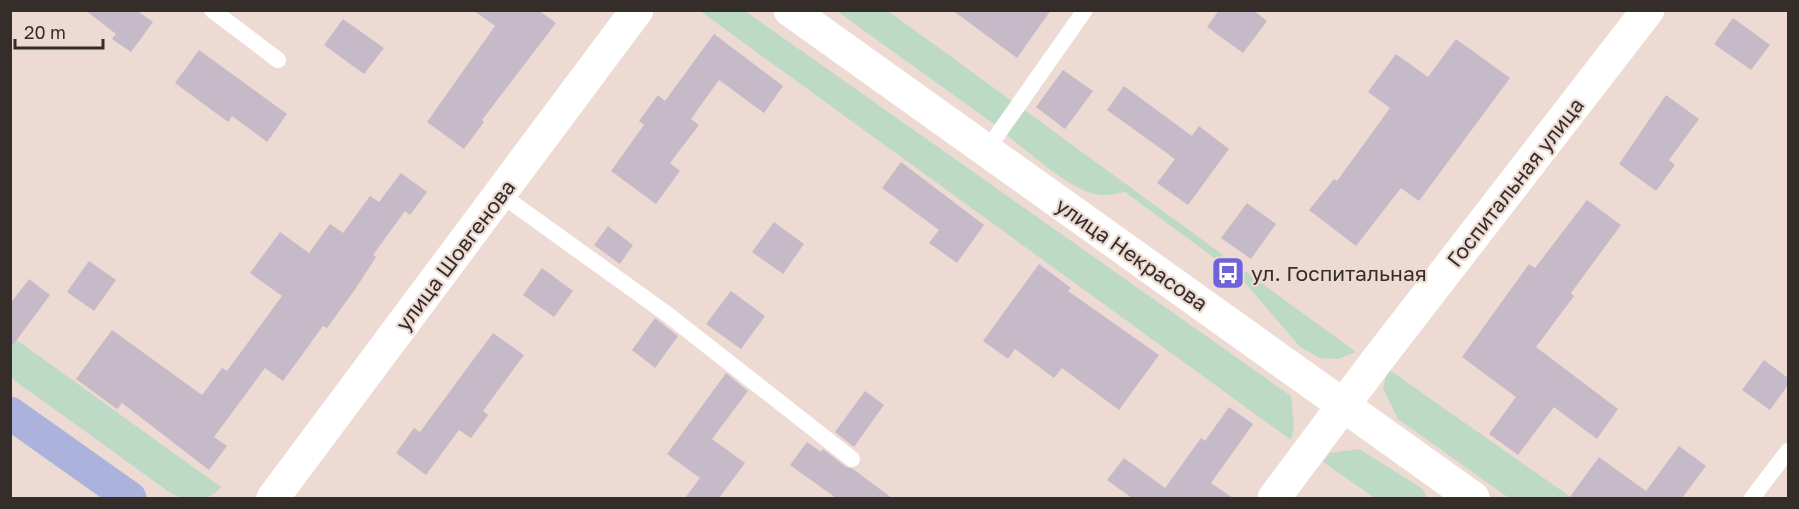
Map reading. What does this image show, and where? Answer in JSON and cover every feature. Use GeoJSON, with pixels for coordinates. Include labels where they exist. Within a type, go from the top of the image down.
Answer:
{"type":"FeatureCollection","features":[{"type":"Feature","properties":{"kind":"main road"},"geometry":{"type":"LineString","coordinates":[[10,414],[130,498]]}},
{"type":"Feature","properties":{"kind":"street","name":"улица Шовгенова"},"geometry":{"type":"LineString","coordinates":[[273,498],[637,10]]}},
{"type":"Feature","properties":{"kind":"street","name":"улица Некрасова"},"geometry":{"type":"LineString","coordinates":[[790,10],[1473,498]]}},
{"type":"Feature","properties":{"kind":"street","name":"Госпитальная улица"},"geometry":{"type":"LineString","coordinates":[[1274,498],[1648,10]]}},
{"type":"Feature","properties":{"kind":"lane"},"geometry":{"type":"LineString","coordinates":[[212,10],[279,60]]}},
{"type":"Feature","properties":{"kind":"lane"},"geometry":{"type":"LineString","coordinates":[[986,151],[1085,10]]}},
{"type":"Feature","properties":{"kind":"lane"},"geometry":{"type":"LineString","coordinates":[[500,194],[667,314],[852,459]]}},
{"type":"Feature","properties":{"kind":"lane"},"geometry":{"type":"LineString","coordinates":[[1752,498],[1788,451]]}},
{"type":"Feature","properties":{"kind":"green space"},"geometry":{"type":"Polygon","coordinates":[[[700,11],[745,11],[1291,396],[1294,427],[1291,440],[700,11]]]}},
{"type":"Feature","properties":{"kind":"green space"},"geometry":{"type":"Polygon","coordinates":[[[837,11],[888,11],[1012,101],[995,125],[837,11]]]}},
{"type":"Feature","properties":{"kind":"green space"},"geometry":{"type":"Polygon","coordinates":[[[1023,109],[1356,352],[1338,359],[1320,358],[1300,347],[1240,277],[1125,192],[1104,195],[1089,192],[1051,170],[1005,134],[1023,109]]]}},
{"type":"Feature","properties":{"kind":"green space"},"geometry":{"type":"Polygon","coordinates":[[[11,336],[221,487],[211,496],[198,499],[178,497],[172,494],[11,378],[11,336]]]}},
{"type":"Feature","properties":{"kind":"green space"},"geometry":{"type":"Polygon","coordinates":[[[1388,369],[1572,498],[1509,498],[1398,419],[1383,388],[1388,369]]]}},
{"type":"Feature","properties":{"kind":"green space"},"geometry":{"type":"Polygon","coordinates":[[[1359,449],[1423,489],[1427,498],[1375,498],[1323,462],[1330,453],[1359,449]]]}},
{"type":"Feature","properties":{"kind":"building"},"geometry":{"type":"Polygon","coordinates":[[[85,10],[136,10],[153,22],[131,52],[112,39],[116,34],[85,10]]]}},
{"type":"Feature","properties":{"kind":"building"},"geometry":{"type":"Polygon","coordinates":[[[473,10],[538,10],[556,23],[482,120],[484,122],[464,149],[427,122],[495,26],[473,10]]]}},
{"type":"Feature","properties":{"kind":"building"},"geometry":{"type":"Polygon","coordinates":[[[952,10],[1051,10],[1017,58],[952,10]]]}},
{"type":"Feature","properties":{"kind":"building"},"geometry":{"type":"Polygon","coordinates":[[[1219,10],[1253,10],[1267,21],[1243,53],[1207,27],[1219,10]]]}},
{"type":"Feature","properties":{"kind":"building"},"geometry":{"type":"Polygon","coordinates":[[[1733,18],[1770,45],[1751,70],[1714,44],[1733,18]]]}},
{"type":"Feature","properties":{"kind":"building"},"geometry":{"type":"Polygon","coordinates":[[[343,19],[384,48],[364,74],[324,45],[343,19]]]}},
{"type":"Feature","properties":{"kind":"building"},"geometry":{"type":"Polygon","coordinates":[[[714,34],[783,86],[764,113],[719,80],[691,119],[699,125],[670,163],[680,171],[656,204],[611,171],[644,125],[639,121],[658,95],[665,101],[714,34]]]}},
{"type":"Feature","properties":{"kind":"building"},"geometry":{"type":"Polygon","coordinates":[[[1456,39],[1510,78],[1419,201],[1401,188],[1356,246],[1309,210],[1334,179],[1337,181],[1390,108],[1368,92],[1396,54],[1428,77],[1456,39]]]}},
{"type":"Feature","properties":{"kind":"building"},"geometry":{"type":"Polygon","coordinates":[[[199,50],[287,114],[267,142],[232,116],[228,122],[175,83],[199,50]]]}},
{"type":"Feature","properties":{"kind":"building"},"geometry":{"type":"Polygon","coordinates":[[[1063,70],[1093,91],[1065,129],[1036,107],[1063,70]]]}},
{"type":"Feature","properties":{"kind":"building"},"geometry":{"type":"Polygon","coordinates":[[[1124,86],[1192,136],[1199,126],[1229,149],[1188,205],[1157,183],[1175,159],[1107,110],[1124,86]]]}},
{"type":"Feature","properties":{"kind":"building"},"geometry":{"type":"Polygon","coordinates":[[[1666,95],[1699,119],[1669,160],[1675,165],[1656,191],[1619,164],[1666,95]]]}},
{"type":"Feature","properties":{"kind":"building"},"geometry":{"type":"Polygon","coordinates":[[[901,162],[984,225],[957,263],[929,243],[939,230],[882,188],[901,162]]]}},
{"type":"Feature","properties":{"kind":"building"},"geometry":{"type":"Polygon","coordinates":[[[401,173],[427,192],[410,215],[405,211],[373,255],[376,257],[356,288],[327,328],[323,326],[283,381],[265,368],[214,437],[227,446],[209,470],[122,403],[117,409],[76,379],[112,330],[202,395],[222,368],[227,371],[282,296],[250,273],[280,232],[309,253],[330,224],[343,233],[370,196],[379,202],[401,173]]]}},
{"type":"Feature","properties":{"kind":"building"},"geometry":{"type":"Polygon","coordinates":[[[1587,200],[1621,225],[1571,293],[1574,296],[1536,347],[1618,409],[1597,439],[1554,407],[1518,455],[1489,434],[1516,397],[1462,357],[1529,264],[1535,268],[1587,200]]]}},
{"type":"Feature","properties":{"kind":"building"},"geometry":{"type":"Polygon","coordinates":[[[1247,203],[1276,224],[1251,259],[1221,238],[1247,203]]]}},
{"type":"Feature","properties":{"kind":"building"},"geometry":{"type":"Polygon","coordinates":[[[774,222],[804,244],[783,274],[752,252],[774,222]]]}},
{"type":"Feature","properties":{"kind":"building"},"geometry":{"type":"Polygon","coordinates":[[[608,226],[633,245],[620,264],[594,245],[608,226]]]}},
{"type":"Feature","properties":{"kind":"building"},"geometry":{"type":"Polygon","coordinates":[[[89,261],[116,280],[94,311],[67,292],[89,261]]]}},
{"type":"Feature","properties":{"kind":"building"},"geometry":{"type":"Polygon","coordinates":[[[1039,264],[1071,288],[1068,291],[1159,355],[1119,410],[1062,368],[1054,378],[1015,349],[1008,359],[983,341],[1039,264]]]}},
{"type":"Feature","properties":{"kind":"building"},"geometry":{"type":"Polygon","coordinates":[[[542,268],[573,291],[554,317],[523,295],[542,268]]]}},
{"type":"Feature","properties":{"kind":"building"},"geometry":{"type":"Polygon","coordinates":[[[29,279],[50,295],[10,349],[10,304],[29,279]]]}},
{"type":"Feature","properties":{"kind":"building"},"geometry":{"type":"Polygon","coordinates":[[[731,291],[765,316],[741,349],[706,324],[731,291]]]}},
{"type":"Feature","properties":{"kind":"building"},"geometry":{"type":"Polygon","coordinates":[[[655,318],[678,336],[655,368],[632,350],[655,318]]]}},
{"type":"Feature","properties":{"kind":"building"},"geometry":{"type":"Polygon","coordinates":[[[493,333],[524,355],[483,411],[488,415],[471,438],[459,430],[426,475],[396,453],[414,428],[420,432],[493,333]]]}},
{"type":"Feature","properties":{"kind":"building"},"geometry":{"type":"Polygon","coordinates":[[[1764,360],[1788,378],[1788,385],[1770,410],[1742,390],[1764,360]]]}},
{"type":"Feature","properties":{"kind":"building"},"geometry":{"type":"Polygon","coordinates":[[[726,373],[748,391],[712,439],[745,463],[719,498],[685,498],[700,478],[667,454],[726,373]]]}},
{"type":"Feature","properties":{"kind":"building"},"geometry":{"type":"Polygon","coordinates":[[[865,391],[884,405],[854,447],[835,432],[865,391]]]}},
{"type":"Feature","properties":{"kind":"building"},"geometry":{"type":"Polygon","coordinates":[[[1229,407],[1253,424],[1211,483],[1233,498],[1132,498],[1107,480],[1124,458],[1165,488],[1201,438],[1205,441],[1229,407]]]}},
{"type":"Feature","properties":{"kind":"building"},"geometry":{"type":"Polygon","coordinates":[[[807,442],[821,452],[823,449],[892,498],[836,498],[790,465],[807,442]]]}},
{"type":"Feature","properties":{"kind":"building"},"geometry":{"type":"Polygon","coordinates":[[[1679,446],[1706,466],[1682,498],[1569,498],[1599,457],[1646,491],[1679,446]]]}},
{"type":"Feature","properties":{"kind":"place","name":"ул. Госпитальная"},"geometry":{"type":"Point","coordinates":[1228,273]}}]}
